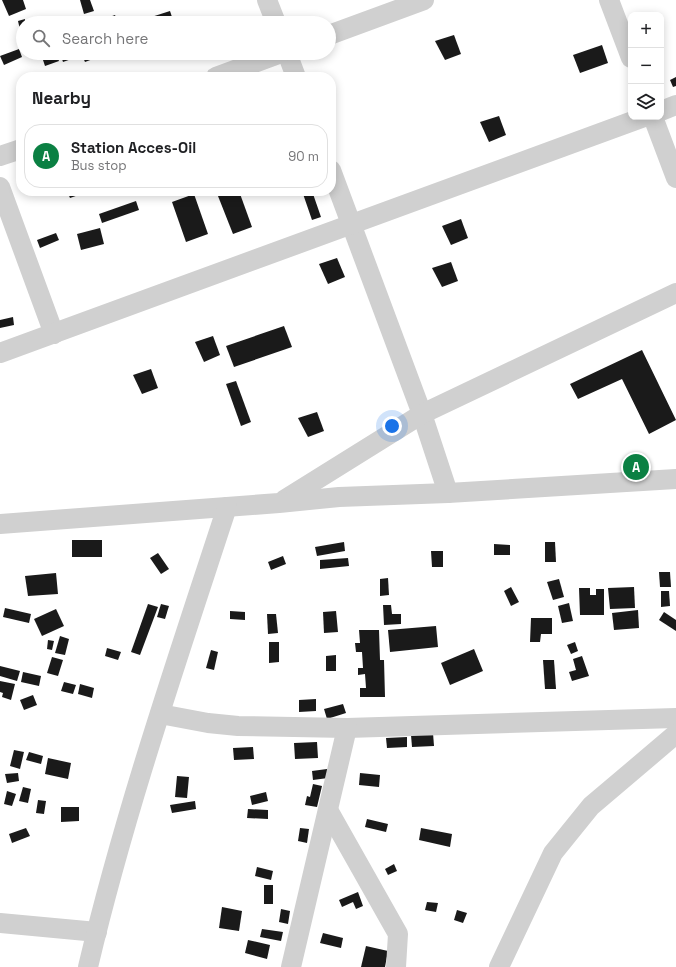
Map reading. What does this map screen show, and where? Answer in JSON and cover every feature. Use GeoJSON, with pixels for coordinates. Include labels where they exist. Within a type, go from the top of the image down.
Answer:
{"type":"FeatureCollection","features":[{"type":"Feature","properties":{"kind":"street"},"geometry":{"type":"LineString","coordinates":[[267,0],[273,16]]}},
{"type":"Feature","properties":{"kind":"street"},"geometry":{"type":"LineString","coordinates":[[336,32],[424,0]]}},
{"type":"Feature","properties":{"kind":"street"},"geometry":{"type":"LineString","coordinates":[[609,0],[628,50]]}},
{"type":"Feature","properties":{"kind":"street"},"geometry":{"type":"LineString","coordinates":[[230,72],[262,60]]}},
{"type":"Feature","properties":{"kind":"street"},"geometry":{"type":"LineString","coordinates":[[290,60],[294,72]]}},
{"type":"Feature","properties":{"kind":"street"},"geometry":{"type":"LineString","coordinates":[[664,110],[676,105]]}},
{"type":"Feature","properties":{"kind":"street"},"geometry":{"type":"LineString","coordinates":[[0,353],[636,120]]}},
{"type":"Feature","properties":{"kind":"street"},"geometry":{"type":"LineString","coordinates":[[654,120],[676,178]]}},
{"type":"Feature","properties":{"kind":"street"},"geometry":{"type":"LineString","coordinates":[[0,156],[16,151]]}},
{"type":"Feature","properties":{"kind":"street"},"geometry":{"type":"LineString","coordinates":[[336,184],[422,414],[448,492]]}},
{"type":"Feature","properties":{"kind":"street"},"geometry":{"type":"LineString","coordinates":[[0,187],[54,334]]}},
{"type":"Feature","properties":{"kind":"street"},"geometry":{"type":"LineString","coordinates":[[279,503],[422,414],[676,293]]}},
{"type":"Feature","properties":{"kind":"street"},"geometry":{"type":"LineString","coordinates":[[0,524],[279,503],[339,497],[676,479]]}},
{"type":"Feature","properties":{"kind":"street"},"geometry":{"type":"LineString","coordinates":[[88,967],[107,889],[160,714],[227,507]]}},
{"type":"Feature","properties":{"kind":"street"},"geometry":{"type":"LineString","coordinates":[[160,714],[208,723],[238,726],[347,728],[676,718]]}},
{"type":"Feature","properties":{"kind":"street"},"geometry":{"type":"LineString","coordinates":[[292,967],[347,728]]}},
{"type":"Feature","properties":{"kind":"street"},"geometry":{"type":"LineString","coordinates":[[499,967],[553,853],[591,806],[676,734]]}},
{"type":"Feature","properties":{"kind":"street"},"geometry":{"type":"LineString","coordinates":[[328,810],[398,934],[396,967]]}},
{"type":"Feature","properties":{"kind":"street"},"geometry":{"type":"LineString","coordinates":[[0,923],[97,932]]}},
{"type":"Feature","properties":{"kind":"building"},"geometry":{"type":"Polygon","coordinates":[[[2,0],[23,0],[26,9],[9,16],[2,0]]]}},
{"type":"Feature","properties":{"kind":"building"},"geometry":{"type":"Polygon","coordinates":[[[80,0],[90,0],[94,11],[84,14],[80,0]]]}},
{"type":"Feature","properties":{"kind":"building"},"geometry":{"type":"Polygon","coordinates":[[[170,11],[172,16],[154,16],[170,11]]]}},
{"type":"Feature","properties":{"kind":"building"},"geometry":{"type":"Polygon","coordinates":[[[454,35],[461,54],[445,60],[435,41],[454,35]]]}},
{"type":"Feature","properties":{"kind":"building"},"geometry":{"type":"Polygon","coordinates":[[[602,45],[608,63],[580,73],[573,55],[602,45]]]}},
{"type":"Feature","properties":{"kind":"building"},"geometry":{"type":"Polygon","coordinates":[[[16,50],[16,60],[4,65],[0,56],[16,50]]]}},
{"type":"Feature","properties":{"kind":"building"},"geometry":{"type":"Polygon","coordinates":[[[43,60],[59,60],[59,61],[45,66],[43,60]]]}},
{"type":"Feature","properties":{"kind":"building"},"geometry":{"type":"Polygon","coordinates":[[[676,77],[676,86],[673,87],[670,80],[676,77]]]}},
{"type":"Feature","properties":{"kind":"building"},"geometry":{"type":"Polygon","coordinates":[[[499,116],[506,135],[489,142],[480,122],[499,116]]]}},
{"type":"Feature","properties":{"kind":"building"},"geometry":{"type":"Polygon","coordinates":[[[188,196],[195,196],[208,234],[186,242],[172,202],[188,196]]]}},
{"type":"Feature","properties":{"kind":"building"},"geometry":{"type":"Polygon","coordinates":[[[218,196],[241,196],[252,227],[233,234],[218,196]]]}},
{"type":"Feature","properties":{"kind":"building"},"geometry":{"type":"Polygon","coordinates":[[[304,196],[314,196],[321,217],[312,220],[304,196]]]}},
{"type":"Feature","properties":{"kind":"building"},"geometry":{"type":"Polygon","coordinates":[[[136,201],[139,210],[102,223],[99,214],[136,201]]]}},
{"type":"Feature","properties":{"kind":"building"},"geometry":{"type":"Polygon","coordinates":[[[461,219],[468,238],[451,245],[442,226],[461,219]]]}},
{"type":"Feature","properties":{"kind":"building"},"geometry":{"type":"Polygon","coordinates":[[[100,228],[104,244],[81,250],[77,234],[100,228]]]}},
{"type":"Feature","properties":{"kind":"building"},"geometry":{"type":"Polygon","coordinates":[[[56,233],[59,240],[40,248],[37,240],[56,233]]]}},
{"type":"Feature","properties":{"kind":"building"},"geometry":{"type":"Polygon","coordinates":[[[337,258],[345,277],[328,284],[319,264],[337,258]]]}},
{"type":"Feature","properties":{"kind":"building"},"geometry":{"type":"Polygon","coordinates":[[[451,262],[458,281],[442,287],[432,268],[451,262]]]}},
{"type":"Feature","properties":{"kind":"building"},"geometry":{"type":"Polygon","coordinates":[[[13,317],[14,325],[0,328],[0,320],[13,317]]]}},
{"type":"Feature","properties":{"kind":"building"},"geometry":{"type":"Polygon","coordinates":[[[284,326],[292,347],[234,367],[226,346],[284,326]]]}},
{"type":"Feature","properties":{"kind":"building"},"geometry":{"type":"Polygon","coordinates":[[[213,336],[220,355],[204,362],[195,342],[213,336]]]}},
{"type":"Feature","properties":{"kind":"building"},"geometry":{"type":"Polygon","coordinates":[[[642,350],[676,420],[649,434],[622,379],[578,399],[570,384],[642,350]]]}},
{"type":"Feature","properties":{"kind":"building"},"geometry":{"type":"Polygon","coordinates":[[[151,369],[158,388],[142,394],[133,375],[151,369]]]}},
{"type":"Feature","properties":{"kind":"building"},"geometry":{"type":"Polygon","coordinates":[[[236,381],[251,422],[241,426],[226,384],[236,381]]]}},
{"type":"Feature","properties":{"kind":"building"},"geometry":{"type":"Polygon","coordinates":[[[317,412],[324,431],[308,437],[298,418],[317,412]]]}},
{"type":"Feature","properties":{"kind":"building"},"geometry":{"type":"Polygon","coordinates":[[[72,540],[102,540],[102,557],[72,557],[72,540]]]}},
{"type":"Feature","properties":{"kind":"building"},"geometry":{"type":"Polygon","coordinates":[[[344,542],[345,551],[317,556],[315,547],[344,542]]]}},
{"type":"Feature","properties":{"kind":"building"},"geometry":{"type":"Polygon","coordinates":[[[545,542],[555,542],[556,562],[545,562],[545,542]]]}},
{"type":"Feature","properties":{"kind":"building"},"geometry":{"type":"Polygon","coordinates":[[[494,544],[510,545],[510,555],[494,555],[494,544]]]}},
{"type":"Feature","properties":{"kind":"building"},"geometry":{"type":"Polygon","coordinates":[[[431,551],[443,551],[443,567],[432,567],[431,551]]]}},
{"type":"Feature","properties":{"kind":"building"},"geometry":{"type":"Polygon","coordinates":[[[158,553],[169,569],[161,574],[150,558],[158,553]]]}},
{"type":"Feature","properties":{"kind":"building"},"geometry":{"type":"Polygon","coordinates":[[[283,556],[286,564],[271,570],[268,562],[283,556]]]}},
{"type":"Feature","properties":{"kind":"building"},"geometry":{"type":"Polygon","coordinates":[[[348,558],[349,566],[320,569],[320,560],[348,558]]]}},
{"type":"Feature","properties":{"kind":"building"},"geometry":{"type":"Polygon","coordinates":[[[659,572],[670,572],[671,587],[660,587],[659,572]]]}},
{"type":"Feature","properties":{"kind":"building"},"geometry":{"type":"Polygon","coordinates":[[[56,573],[58,594],[28,596],[25,576],[56,573]]]}},
{"type":"Feature","properties":{"kind":"building"},"geometry":{"type":"Polygon","coordinates":[[[388,578],[389,595],[380,596],[380,579],[388,578]]]}},
{"type":"Feature","properties":{"kind":"building"},"geometry":{"type":"Polygon","coordinates":[[[559,579],[564,597],[553,600],[547,582],[559,579]]]}},
{"type":"Feature","properties":{"kind":"building"},"geometry":{"type":"Polygon","coordinates":[[[511,587],[519,602],[511,606],[504,591],[511,587]]]}},
{"type":"Feature","properties":{"kind":"building"},"geometry":{"type":"Polygon","coordinates":[[[634,587],[635,608],[610,609],[608,588],[634,587]]]}},
{"type":"Feature","properties":{"kind":"building"},"geometry":{"type":"Polygon","coordinates":[[[579,588],[590,588],[590,595],[596,595],[596,589],[604,589],[604,615],[580,615],[579,588]]]}},
{"type":"Feature","properties":{"kind":"building"},"geometry":{"type":"Polygon","coordinates":[[[661,591],[669,591],[670,606],[661,607],[661,591]]]}},
{"type":"Feature","properties":{"kind":"building"},"geometry":{"type":"Polygon","coordinates":[[[569,603],[573,621],[562,623],[558,606],[569,603]]]}},
{"type":"Feature","properties":{"kind":"building"},"geometry":{"type":"Polygon","coordinates":[[[148,604],[158,607],[140,655],[131,652],[148,604]]]}},
{"type":"Feature","properties":{"kind":"building"},"geometry":{"type":"Polygon","coordinates":[[[161,604],[169,606],[165,619],[157,617],[161,604]]]}},
{"type":"Feature","properties":{"kind":"building"},"geometry":{"type":"Polygon","coordinates":[[[383,605],[391,605],[392,614],[401,614],[401,624],[384,625],[383,605]]]}},
{"type":"Feature","properties":{"kind":"building"},"geometry":{"type":"Polygon","coordinates":[[[5,608],[31,614],[29,623],[3,617],[5,608]]]}},
{"type":"Feature","properties":{"kind":"building"},"geometry":{"type":"Polygon","coordinates":[[[56,609],[64,626],[42,636],[34,619],[56,609]]]}},
{"type":"Feature","properties":{"kind":"building"},"geometry":{"type":"Polygon","coordinates":[[[638,610],[639,628],[614,630],[612,613],[638,610]]]}},
{"type":"Feature","properties":{"kind":"building"},"geometry":{"type":"Polygon","coordinates":[[[230,611],[245,612],[245,620],[230,619],[230,611]]]}},
{"type":"Feature","properties":{"kind":"building"},"geometry":{"type":"Polygon","coordinates":[[[336,611],[338,632],[324,633],[323,612],[336,611]]]}},
{"type":"Feature","properties":{"kind":"building"},"geometry":{"type":"Polygon","coordinates":[[[664,612],[676,620],[676,631],[659,620],[664,612]]]}},
{"type":"Feature","properties":{"kind":"building"},"geometry":{"type":"Polygon","coordinates":[[[267,614],[276,614],[278,633],[268,634],[267,614]]]}},
{"type":"Feature","properties":{"kind":"building"},"geometry":{"type":"Polygon","coordinates":[[[531,618],[552,618],[552,634],[541,634],[540,642],[530,642],[531,618]]]}},
{"type":"Feature","properties":{"kind":"building"},"geometry":{"type":"Polygon","coordinates":[[[436,626],[438,647],[390,652],[388,630],[436,626]]]}},
{"type":"Feature","properties":{"kind":"building"},"geometry":{"type":"Polygon","coordinates":[[[359,630],[379,630],[380,660],[384,660],[385,697],[360,697],[360,688],[366,688],[365,674],[358,675],[358,668],[363,668],[362,652],[356,652],[355,643],[360,643],[359,630]]]}},
{"type":"Feature","properties":{"kind":"building"},"geometry":{"type":"Polygon","coordinates":[[[60,636],[69,639],[65,655],[55,653],[60,636]]]}},
{"type":"Feature","properties":{"kind":"building"},"geometry":{"type":"Polygon","coordinates":[[[48,640],[54,641],[52,650],[47,649],[48,640]]]}},
{"type":"Feature","properties":{"kind":"building"},"geometry":{"type":"Polygon","coordinates":[[[269,642],[279,642],[279,662],[269,663],[269,642]]]}},
{"type":"Feature","properties":{"kind":"building"},"geometry":{"type":"Polygon","coordinates":[[[575,642],[578,651],[571,654],[567,645],[575,642]]]}},
{"type":"Feature","properties":{"kind":"building"},"geometry":{"type":"Polygon","coordinates":[[[107,648],[121,652],[118,660],[105,656],[107,648]]]}},
{"type":"Feature","properties":{"kind":"building"},"geometry":{"type":"Polygon","coordinates":[[[474,649],[483,671],[450,685],[441,663],[474,649]]]}},
{"type":"Feature","properties":{"kind":"building"},"geometry":{"type":"Polygon","coordinates":[[[211,650],[218,652],[214,670],[206,668],[211,650]]]}},
{"type":"Feature","properties":{"kind":"building"},"geometry":{"type":"Polygon","coordinates":[[[336,655],[336,671],[326,671],[326,656],[336,655]]]}},
{"type":"Feature","properties":{"kind":"building"},"geometry":{"type":"Polygon","coordinates":[[[582,656],[589,676],[572,681],[569,672],[576,670],[573,659],[582,656]]]}},
{"type":"Feature","properties":{"kind":"building"},"geometry":{"type":"Polygon","coordinates":[[[52,657],[63,660],[58,676],[47,673],[52,657]]]}},
{"type":"Feature","properties":{"kind":"building"},"geometry":{"type":"Polygon","coordinates":[[[543,660],[554,660],[556,689],[545,689],[543,660]]]}},
{"type":"Feature","properties":{"kind":"building"},"geometry":{"type":"Polygon","coordinates":[[[0,666],[20,671],[17,681],[0,676],[0,666]]]}},
{"type":"Feature","properties":{"kind":"building"},"geometry":{"type":"Polygon","coordinates":[[[23,672],[41,676],[39,686],[21,682],[23,672]]]}},
{"type":"Feature","properties":{"kind":"building"},"geometry":{"type":"Polygon","coordinates":[[[0,681],[15,684],[11,700],[2,697],[3,693],[0,692],[0,681]]]}},
{"type":"Feature","properties":{"kind":"building"},"geometry":{"type":"Polygon","coordinates":[[[64,682],[76,685],[73,694],[61,691],[64,682]]]}},
{"type":"Feature","properties":{"kind":"building"},"geometry":{"type":"Polygon","coordinates":[[[80,684],[94,688],[92,698],[78,694],[80,684]]]}},
{"type":"Feature","properties":{"kind":"building"},"geometry":{"type":"Polygon","coordinates":[[[33,695],[37,705],[24,710],[20,700],[33,695]]]}},
{"type":"Feature","properties":{"kind":"building"},"geometry":{"type":"Polygon","coordinates":[[[316,699],[316,711],[299,712],[299,700],[316,699]]]}},
{"type":"Feature","properties":{"kind":"building"},"geometry":{"type":"Polygon","coordinates":[[[343,704],[346,713],[327,719],[324,709],[343,704]]]}},
{"type":"Feature","properties":{"kind":"building"},"geometry":{"type":"Polygon","coordinates":[[[433,733],[434,746],[412,747],[411,735],[433,733]]]}},
{"type":"Feature","properties":{"kind":"building"},"geometry":{"type":"Polygon","coordinates":[[[407,737],[407,747],[387,748],[386,738],[407,737]]]}},
{"type":"Feature","properties":{"kind":"building"},"geometry":{"type":"Polygon","coordinates":[[[317,742],[318,758],[295,759],[294,743],[317,742]]]}},
{"type":"Feature","properties":{"kind":"building"},"geometry":{"type":"Polygon","coordinates":[[[253,747],[254,759],[234,760],[233,748],[253,747]]]}},
{"type":"Feature","properties":{"kind":"building"},"geometry":{"type":"Polygon","coordinates":[[[14,750],[24,752],[20,769],[10,766],[14,750]]]}},
{"type":"Feature","properties":{"kind":"building"},"geometry":{"type":"Polygon","coordinates":[[[29,752],[43,756],[41,764],[26,760],[29,752]]]}},
{"type":"Feature","properties":{"kind":"building"},"geometry":{"type":"Polygon","coordinates":[[[48,758],[71,763],[68,779],[45,774],[48,758]]]}},
{"type":"Feature","properties":{"kind":"building"},"geometry":{"type":"Polygon","coordinates":[[[327,769],[328,778],[313,780],[312,771],[327,769]]]}},
{"type":"Feature","properties":{"kind":"building"},"geometry":{"type":"Polygon","coordinates":[[[18,773],[19,781],[7,783],[5,774],[18,773]]]}},
{"type":"Feature","properties":{"kind":"building"},"geometry":{"type":"Polygon","coordinates":[[[360,773],[380,775],[379,787],[359,785],[360,773]]]}},
{"type":"Feature","properties":{"kind":"building"},"geometry":{"type":"Polygon","coordinates":[[[177,776],[189,777],[187,798],[175,797],[177,776]]]}},
{"type":"Feature","properties":{"kind":"building"},"geometry":{"type":"Polygon","coordinates":[[[313,784],[322,786],[317,807],[305,805],[307,796],[310,797],[313,784]]]}},
{"type":"Feature","properties":{"kind":"building"},"geometry":{"type":"Polygon","coordinates":[[[23,787],[31,789],[28,803],[19,801],[23,787]]]}},
{"type":"Feature","properties":{"kind":"building"},"geometry":{"type":"Polygon","coordinates":[[[7,791],[16,794],[12,806],[4,804],[7,791]]]}},
{"type":"Feature","properties":{"kind":"building"},"geometry":{"type":"Polygon","coordinates":[[[266,792],[268,801],[252,805],[250,796],[266,792]]]}},
{"type":"Feature","properties":{"kind":"building"},"geometry":{"type":"Polygon","coordinates":[[[38,800],[46,801],[44,814],[36,813],[38,800]]]}},
{"type":"Feature","properties":{"kind":"building"},"geometry":{"type":"Polygon","coordinates":[[[195,801],[196,809],[172,813],[170,805],[195,801]]]}},
{"type":"Feature","properties":{"kind":"building"},"geometry":{"type":"Polygon","coordinates":[[[61,807],[79,807],[79,821],[61,822],[61,807]]]}},
{"type":"Feature","properties":{"kind":"building"},"geometry":{"type":"Polygon","coordinates":[[[248,809],[268,810],[268,819],[247,818],[248,809]]]}},
{"type":"Feature","properties":{"kind":"building"},"geometry":{"type":"Polygon","coordinates":[[[367,819],[388,824],[386,832],[365,827],[367,819]]]}},
{"type":"Feature","properties":{"kind":"building"},"geometry":{"type":"Polygon","coordinates":[[[26,828],[30,836],[12,843],[9,834],[26,828]]]}},
{"type":"Feature","properties":{"kind":"building"},"geometry":{"type":"Polygon","coordinates":[[[300,828],[309,829],[307,843],[298,841],[300,828]]]}},
{"type":"Feature","properties":{"kind":"building"},"geometry":{"type":"Polygon","coordinates":[[[421,828],[452,834],[450,847],[419,840],[421,828]]]}},
{"type":"Feature","properties":{"kind":"building"},"geometry":{"type":"Polygon","coordinates":[[[394,864],[397,871],[388,875],[385,869],[394,864]]]}},
{"type":"Feature","properties":{"kind":"building"},"geometry":{"type":"Polygon","coordinates":[[[257,867],[273,871],[271,880],[255,876],[257,867]]]}},
{"type":"Feature","properties":{"kind":"building"},"geometry":{"type":"Polygon","coordinates":[[[264,885],[273,885],[273,904],[264,904],[264,885]]]}},
{"type":"Feature","properties":{"kind":"building"},"geometry":{"type":"Polygon","coordinates":[[[358,892],[363,906],[356,909],[353,902],[342,907],[339,900],[358,892]]]}},
{"type":"Feature","properties":{"kind":"building"},"geometry":{"type":"Polygon","coordinates":[[[427,902],[438,903],[436,912],[425,910],[427,902]]]}},
{"type":"Feature","properties":{"kind":"building"},"geometry":{"type":"Polygon","coordinates":[[[222,907],[242,911],[239,931],[219,928],[222,907]]]}},
{"type":"Feature","properties":{"kind":"building"},"geometry":{"type":"Polygon","coordinates":[[[281,909],[290,911],[288,924],[279,922],[281,909]]]}},
{"type":"Feature","properties":{"kind":"building"},"geometry":{"type":"Polygon","coordinates":[[[457,910],[467,913],[463,923],[454,920],[457,910]]]}},
{"type":"Feature","properties":{"kind":"building"},"geometry":{"type":"Polygon","coordinates":[[[262,929],[283,932],[281,941],[260,937],[262,929]]]}},
{"type":"Feature","properties":{"kind":"building"},"geometry":{"type":"Polygon","coordinates":[[[323,933],[343,938],[341,948],[320,943],[323,933]]]}},
{"type":"Feature","properties":{"kind":"building"},"geometry":{"type":"Polygon","coordinates":[[[248,940],[270,945],[267,959],[245,953],[248,940]]]}},
{"type":"Feature","properties":{"kind":"building"},"geometry":{"type":"Polygon","coordinates":[[[366,946],[388,951],[385,967],[361,967],[366,946]]]}},
{"type":"Feature","properties":{"kind":"place","name":"Station Acces-Oil"},"geometry":{"type":"Point","coordinates":[636,467]}}]}
